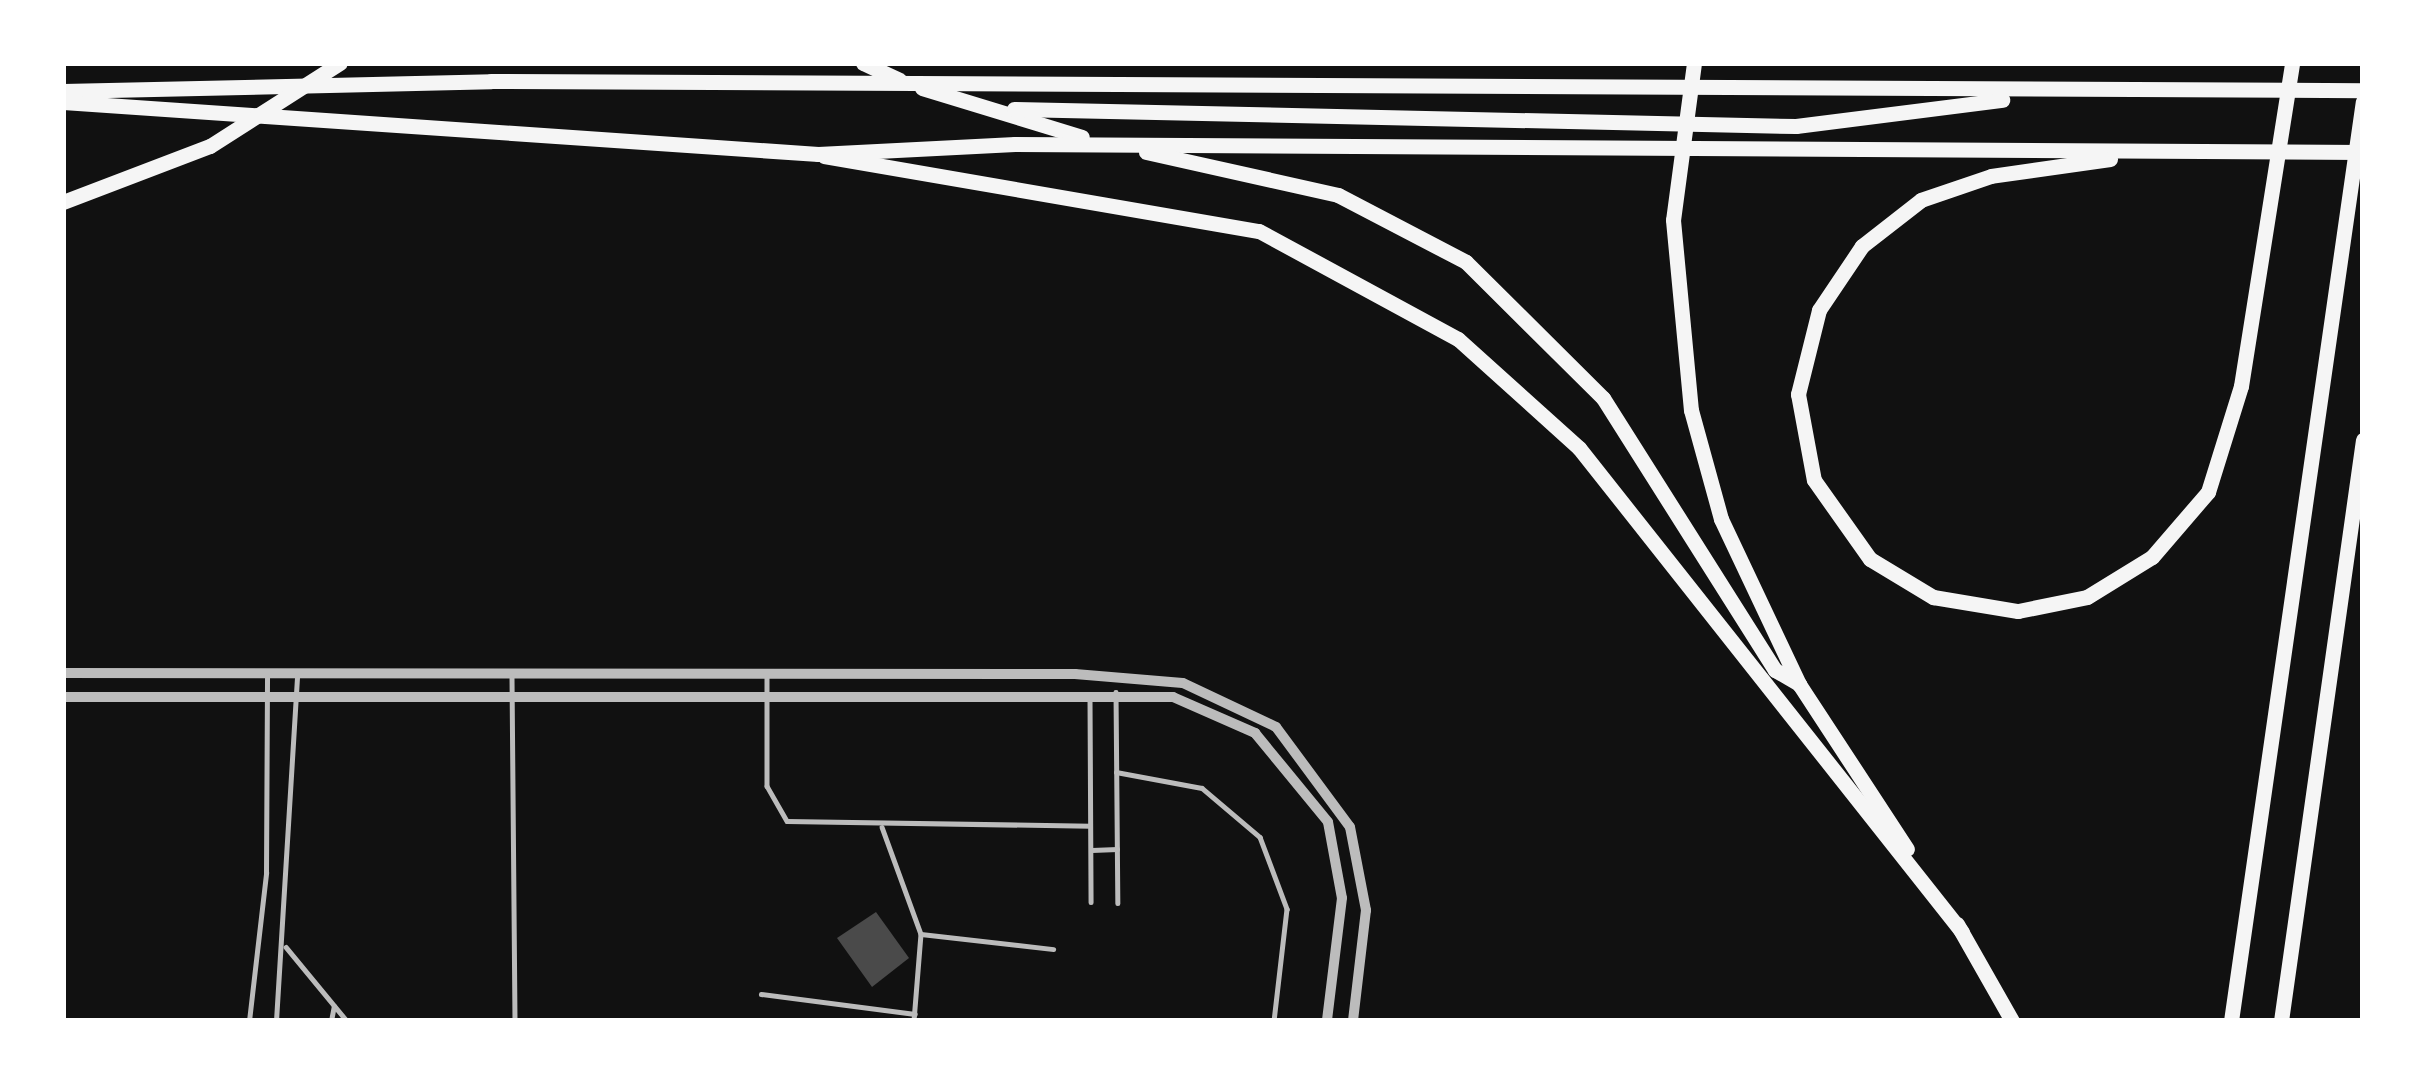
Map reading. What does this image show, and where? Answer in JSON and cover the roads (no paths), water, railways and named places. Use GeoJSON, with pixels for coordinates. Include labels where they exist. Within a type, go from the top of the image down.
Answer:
{"type":"FeatureCollection","features":[{"type":"Feature","properties":{"kind":"highway"},"geometry":{"type":"LineString","coordinates":[[63,202],[210,146],[340,63]]}},
{"type":"Feature","properties":{"kind":"highway"},"geometry":{"type":"LineString","coordinates":[[862,63],[994,108],[1338,195],[1418,232],[1514,301],[1603,398],[1775,670],[1799,684]]}},
{"type":"Feature","properties":{"kind":"highway"},"geometry":{"type":"LineString","coordinates":[[1694,63],[1672,282],[1720,519],[1799,684],[1962,932],[2012,1021]]}},
{"type":"Feature","properties":{"kind":"highway"},"geometry":{"type":"LineString","coordinates":[[2155,154],[1991,176],[1922,200],[1876,232],[1829,290],[1798,394],[1804,451],[1827,506],[1889,575],[1960,606],[2018,611],[2087,597],[2152,557],[2226,456],[2292,63]]}},
{"type":"Feature","properties":{"kind":"highway"},"geometry":{"type":"LineString","coordinates":[[63,91],[491,81],[2034,94],[2363,90]]}},
{"type":"Feature","properties":{"kind":"highway"},"geometry":{"type":"LineString","coordinates":[[994,108],[1796,126],[2034,94]]}},
{"type":"Feature","properties":{"kind":"highway"},"geometry":{"type":"LineString","coordinates":[[2231,1021],[2363,100]]}},
{"type":"Feature","properties":{"kind":"highway"},"geometry":{"type":"LineString","coordinates":[[63,102],[818,154],[1016,144],[2363,152]]}},
{"type":"Feature","properties":{"kind":"highway"},"geometry":{"type":"LineString","coordinates":[[818,154],[890,176],[1259,231],[1458,339],[1580,448],[1962,932]]}},
{"type":"Feature","properties":{"kind":"highway"},"geometry":{"type":"LineString","coordinates":[[2281,1021],[2363,440]]}},
{"type":"Feature","properties":{"kind":"street"},"geometry":{"type":"LineString","coordinates":[[63,673],[1134,677],[1254,709],[1350,827],[1366,910],[1352,1021]]}},
{"type":"Feature","properties":{"kind":"street"},"geometry":{"type":"LineString","coordinates":[[63,697],[1116,692],[1238,719],[1305,783],[1339,860],[1327,1021]]}},
{"type":"Feature","properties":{"kind":"lane"},"geometry":{"type":"LineString","coordinates":[[249,1021],[264,897],[267,675]]}},
{"type":"Feature","properties":{"kind":"lane"},"geometry":{"type":"LineString","coordinates":[[276,1021],[286,947],[297,675]]}},
{"type":"Feature","properties":{"kind":"lane"},"geometry":{"type":"LineString","coordinates":[[767,676],[776,812],[800,827],[1090,826]]}},
{"type":"Feature","properties":{"kind":"lane"},"geometry":{"type":"LineString","coordinates":[[512,677],[515,1021]]}},
{"type":"Feature","properties":{"kind":"lane"},"geometry":{"type":"LineString","coordinates":[[1090,692],[1091,902]]}},
{"type":"Feature","properties":{"kind":"lane"},"geometry":{"type":"LineString","coordinates":[[1116,692],[1118,903]]}},
{"type":"Feature","properties":{"kind":"lane"},"geometry":{"type":"LineString","coordinates":[[1116,772],[1202,788],[1260,837],[1287,909],[1274,1021]]}},
{"type":"Feature","properties":{"kind":"lane"},"geometry":{"type":"LineString","coordinates":[[761,994],[915,1017],[921,934],[882,827]]}},
{"type":"Feature","properties":{"kind":"lane"},"geometry":{"type":"LineString","coordinates":[[1090,850],[1117,849]]}},
{"type":"Feature","properties":{"kind":"lane"},"geometry":{"type":"LineString","coordinates":[[921,934],[1054,949]]}},
{"type":"Feature","properties":{"kind":"lane"},"geometry":{"type":"LineString","coordinates":[[286,947],[347,1021]]}},
{"type":"Feature","properties":{"kind":"lane"},"geometry":{"type":"LineString","coordinates":[[331,1021],[334,1006]]}}]}
